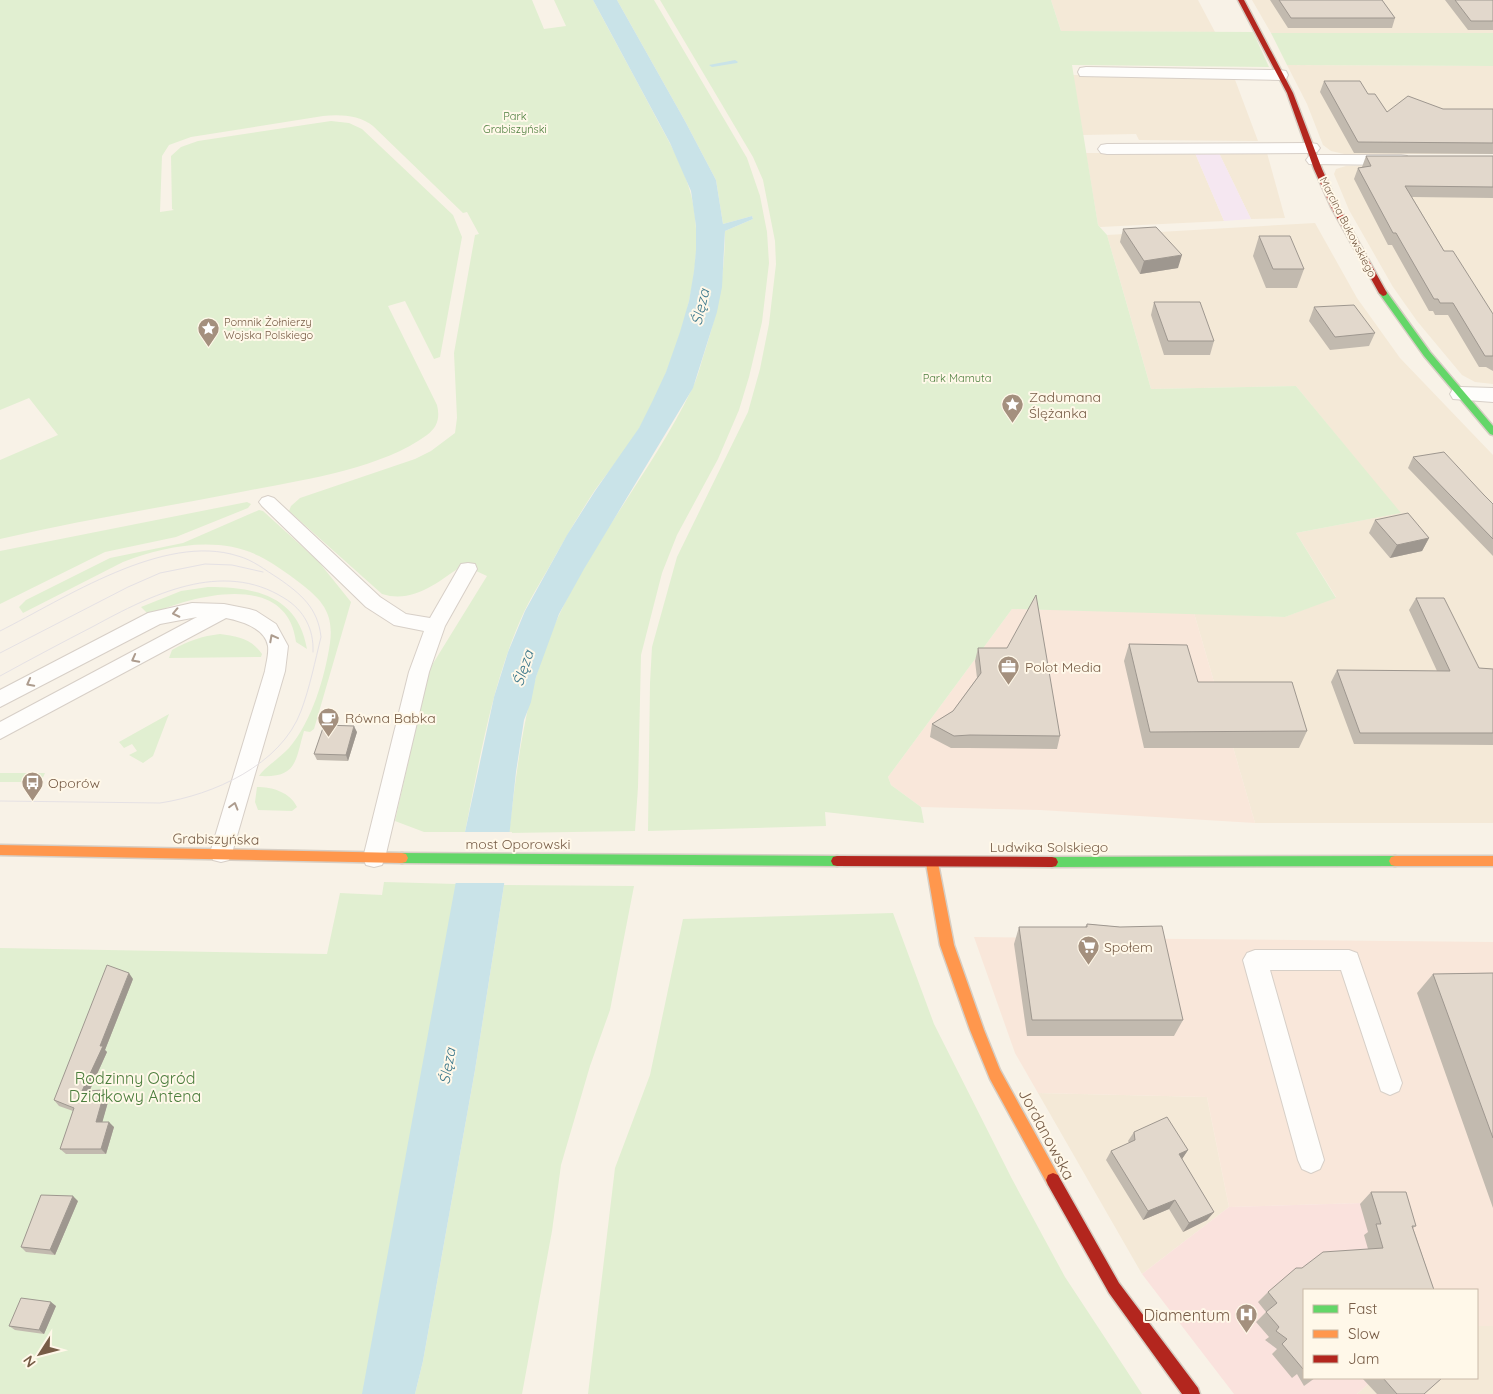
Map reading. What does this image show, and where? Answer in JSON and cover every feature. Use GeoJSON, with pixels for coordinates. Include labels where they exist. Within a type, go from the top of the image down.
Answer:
{"type":"FeatureCollection","features":[{"type":"Feature","properties":{"kind":"street","name":"Marcina Bukowskiego"},"geometry":{"type":"LineString","coordinates":[[1241,0],[1290,93],[1334,207],[1386,299],[1427,354],[1493,432]]}},
{"type":"Feature","properties":{"kind":"street"},"geometry":{"type":"LineString","coordinates":[[1086,72],[1280,75]]}},
{"type":"Feature","properties":{"kind":"street"},"geometry":{"type":"LineString","coordinates":[[1107,149],[1313,154],[1420,160]]}},
{"type":"Feature","properties":{"kind":"street"},"geometry":{"type":"LineString","coordinates":[[1461,394],[1493,395]]}},
{"type":"Feature","properties":{"kind":"street","name":"Grabiszyńska"},"geometry":{"type":"LineString","coordinates":[[0,850],[430,858]]}},
{"type":"Feature","properties":{"kind":"street","name":"most Oporowski"},"geometry":{"type":"LineString","coordinates":[[430,858],[605,859]]}},
{"type":"Feature","properties":{"kind":"street","name":"Ludwika Solskiego"},"geometry":{"type":"LineString","coordinates":[[605,859],[814,860],[932,863],[1493,861]]}},
{"type":"Feature","properties":{"kind":"street","name":"Jordanowska"},"geometry":{"type":"LineString","coordinates":[[932,863],[947,945],[977,1030],[995,1074],[1114,1288],[1192,1394]]}},
{"type":"Feature","properties":{"kind":"lane"},"geometry":{"type":"LineString","coordinates":[[268,502],[373,602],[401,620],[436,626]]}},
{"type":"Feature","properties":{"kind":"lane"},"geometry":{"type":"LineString","coordinates":[[374,858],[419,672],[436,626],[468,569]]}},
{"type":"Feature","properties":{"kind":"lane"},"geometry":{"type":"LineString","coordinates":[[0,699],[155,618],[192,610],[224,612],[249,616],[268,629],[278,646],[275,671],[221,853]]}},
{"type":"Feature","properties":{"kind":"lane"},"geometry":{"type":"LineString","coordinates":[[0,731],[224,612]]}},
{"type":"Feature","properties":{"kind":"lane"},"geometry":{"type":"LineString","coordinates":[[1311,1160],[1255,960],[1349,960],[1390,1083]]}},
{"type":"Feature","properties":{"kind":"shaded area"},"geometry":{"type":"Polygon","coordinates":[[[1051,0],[1198,0],[1215,32],[1061,31],[1051,0]]]}},
{"type":"Feature","properties":{"kind":"shaded area"},"geometry":{"type":"Polygon","coordinates":[[[1252,0],[1493,0],[1493,33],[1271,33],[1252,0]]]}},
{"type":"Feature","properties":{"kind":"shaded area"},"geometry":{"type":"Polygon","coordinates":[[[1287,65],[1493,66],[1493,154],[1344,154],[1331,151],[1323,145],[1307,104],[1287,65]]]}},
{"type":"Feature","properties":{"kind":"shaded area"},"geometry":{"type":"Polygon","coordinates":[[[1073,75],[1234,77],[1258,141],[1139,140],[1136,134],[1083,135],[1073,75]]]}},
{"type":"Feature","properties":{"kind":"shaded area"},"geometry":{"type":"Polygon","coordinates":[[[1086,153],[1195,153],[1224,221],[1100,227],[1098,225],[1086,153]]]}},
{"type":"Feature","properties":{"kind":"shaded area"},"geometry":{"type":"Polygon","coordinates":[[[1195,153],[1219,153],[1251,219],[1224,221],[1195,153]]]}},
{"type":"Feature","properties":{"kind":"shaded area"},"geometry":{"type":"Polygon","coordinates":[[[1219,153],[1267,153],[1285,218],[1251,219],[1219,153]]]}},
{"type":"Feature","properties":{"kind":"shaded area"},"geometry":{"type":"Polygon","coordinates":[[[1346,166],[1493,167],[1493,384],[1475,382],[1462,375],[1417,321],[1393,287],[1349,210],[1334,174],[1336,169],[1346,166]]]}},
{"type":"Feature","properties":{"kind":"shaded area"},"geometry":{"type":"Polygon","coordinates":[[[1315,223],[1357,298],[1400,358],[1493,455],[1493,502],[1484,504],[1493,514],[1493,823],[1255,823],[1194,613],[1285,617],[1336,597],[1296,533],[1400,513],[1296,386],[1151,389],[1107,235],[1315,223]]]}},
{"type":"Feature","properties":{"kind":"shaded area"},"geometry":{"type":"Polygon","coordinates":[[[1012,609],[1194,613],[1255,823],[1040,810],[921,807],[891,785],[888,777],[1012,609]]]}},
{"type":"Feature","properties":{"kind":"shaded area"},"geometry":{"type":"Polygon","coordinates":[[[974,937],[1493,942],[1493,1326],[1478,1326],[1478,1289],[1416,1289],[1362,1203],[1229,1207],[1207,1097],[1038,1093],[1015,1053],[974,937]]]}},
{"type":"Feature","properties":{"kind":"shaded area"},"geometry":{"type":"Polygon","coordinates":[[[1038,1093],[1207,1097],[1229,1207],[1142,1274],[1038,1093]]]}},
{"type":"Feature","properties":{"kind":"shaded area","name":"Diamentum"},"geometry":{"type":"Polygon","coordinates":[[[1363,1203],[1404,1237],[1303,1289],[1303,1379],[1374,1379],[1357,1394],[1234,1394],[1142,1274],[1229,1207],[1363,1203]]]}},
{"type":"Feature","properties":{"kind":"shaded area"},"geometry":{"type":"Polygon","coordinates":[[[1478,1326],[1493,1326],[1493,1394],[1357,1394],[1374,1379],[1478,1379],[1478,1326]]]}},
{"type":"Feature","properties":{"kind":"green space","name":"Park Grabiszyński"},"geometry":{"type":"Polygon","coordinates":[[[0,0],[532,0],[544,29],[566,26],[554,0],[593,0],[673,149],[687,180],[695,220],[696,250],[693,281],[677,343],[666,373],[640,427],[595,490],[524,612],[503,666],[495,693],[465,832],[424,832],[395,821],[429,670],[487,576],[463,565],[435,584],[415,594],[393,596],[382,594],[289,511],[291,506],[300,498],[415,459],[431,451],[455,433],[457,418],[454,353],[475,235],[479,234],[467,212],[463,213],[373,126],[356,117],[342,115],[323,116],[191,137],[169,145],[162,156],[160,212],[174,210],[172,209],[171,156],[181,147],[198,141],[331,121],[349,123],[362,129],[453,215],[462,237],[440,357],[434,359],[405,301],[388,306],[437,405],[438,418],[436,425],[431,432],[408,447],[387,457],[340,472],[0,539],[0,460],[58,435],[29,398],[0,410],[0,0]]]}},
{"type":"Feature","properties":{"kind":"green space"},"geometry":{"type":"Polygon","coordinates":[[[617,0],[654,0],[747,158],[760,196],[767,232],[769,263],[762,322],[739,410],[718,459],[677,535],[662,573],[641,655],[635,831],[509,833],[520,749],[539,666],[549,639],[575,584],[608,528],[661,446],[694,385],[716,311],[724,263],[725,231],[753,219],[752,216],[723,224],[716,180],[617,0]]]}},
{"type":"Feature","properties":{"kind":"green space","name":"Park Mamuta"},"geometry":{"type":"Polygon","coordinates":[[[660,0],[1051,0],[1061,31],[1253,32],[1269,67],[1072,65],[1098,225],[1107,235],[1151,389],[1296,386],[1401,513],[1296,533],[1336,598],[1285,617],[1012,609],[888,777],[891,785],[921,807],[924,823],[825,812],[826,826],[648,831],[652,647],[677,557],[748,412],[760,369],[769,324],[776,264],[775,241],[763,180],[753,157],[660,0]]]}},
{"type":"Feature","properties":{"kind":"green space"},"geometry":{"type":"Polygon","coordinates":[[[1271,33],[1493,33],[1493,66],[1287,65],[1271,33]]]}},
{"type":"Feature","properties":{"kind":"green space"},"geometry":{"type":"Polygon","coordinates":[[[247,502],[251,504],[248,508],[176,537],[105,552],[0,604],[0,551],[247,502]]]}},
{"type":"Feature","properties":{"kind":"green space"},"geometry":{"type":"Polygon","coordinates":[[[259,510],[263,511],[318,561],[351,602],[314,729],[310,732],[304,731],[296,759],[288,771],[271,776],[259,776],[289,748],[311,712],[321,684],[331,633],[328,615],[315,595],[280,568],[259,556],[243,550],[208,544],[191,545],[155,551],[139,556],[123,562],[23,613],[19,607],[26,600],[110,558],[183,543],[259,510]]]}},
{"type":"Feature","properties":{"kind":"green space"},"geometry":{"type":"Polygon","coordinates":[[[208,587],[242,589],[272,598],[284,606],[294,617],[302,631],[307,649],[296,642],[289,619],[275,605],[257,597],[236,594],[212,596],[168,607],[149,615],[141,607],[181,591],[208,587]]]}},
{"type":"Feature","properties":{"kind":"green space"},"geometry":{"type":"Polygon","coordinates":[[[220,634],[238,637],[249,642],[262,654],[261,657],[169,658],[172,650],[184,644],[220,634]]]}},
{"type":"Feature","properties":{"kind":"green space"},"geometry":{"type":"Polygon","coordinates":[[[169,714],[153,756],[143,763],[129,755],[137,751],[132,744],[124,748],[119,742],[169,714]]]}},
{"type":"Feature","properties":{"kind":"green space"},"geometry":{"type":"Polygon","coordinates":[[[0,773],[45,773],[41,782],[0,782],[0,773]]]}},
{"type":"Feature","properties":{"kind":"green space"},"geometry":{"type":"Polygon","coordinates":[[[257,787],[280,791],[290,798],[297,807],[292,811],[258,810],[255,802],[257,787]]]}},
{"type":"Feature","properties":{"kind":"green space","name":"Rodzinny Ogród Działkowy Antena"},"geometry":{"type":"Polygon","coordinates":[[[384,882],[457,884],[363,1394],[0,1394],[0,948],[327,954],[340,893],[382,895],[384,882]]]}},
{"type":"Feature","properties":{"kind":"green space"},"geometry":{"type":"Polygon","coordinates":[[[504,885],[634,886],[610,1010],[590,1066],[561,1165],[552,1231],[522,1394],[415,1394],[423,1361],[475,1070],[504,885]]]}},
{"type":"Feature","properties":{"kind":"green space"},"geometry":{"type":"Polygon","coordinates":[[[893,913],[934,1024],[1012,1179],[1065,1277],[1142,1394],[588,1394],[615,1168],[650,1075],[683,919],[893,913]]]}},
{"type":"Feature","properties":{"kind":"water","name":"Ślęza"},"geometry":{"type":"Polygon","coordinates":[[[593,0],[617,0],[716,180],[723,224],[752,216],[753,219],[725,231],[722,287],[717,312],[693,388],[559,614],[536,677],[531,702],[524,720],[516,772],[504,885],[475,1070],[423,1361],[415,1394],[362,1394],[465,832],[494,697],[508,652],[525,611],[567,535],[639,428],[652,402],[666,372],[680,332],[689,301],[694,271],[696,226],[691,191],[670,143],[593,0]]]}},
{"type":"Feature","properties":{"kind":"pier"},"geometry":{"type":"Polygon","coordinates":[[[462,832],[512,832],[506,883],[454,883],[462,832]]]}},
{"type":"Feature","properties":{"kind":"building"},"geometry":{"type":"Polygon","coordinates":[[[1279,0],[1382,0],[1395,18],[1291,18],[1279,0]]]}},
{"type":"Feature","properties":{"kind":"building"},"geometry":{"type":"Polygon","coordinates":[[[1455,0],[1493,0],[1493,21],[1471,21],[1455,0]]]}},
{"type":"Feature","properties":{"kind":"building"},"geometry":{"type":"Polygon","coordinates":[[[1324,81],[1360,81],[1368,94],[1375,94],[1387,112],[1408,96],[1443,109],[1493,109],[1493,143],[1358,142],[1324,81]]]}},
{"type":"Feature","properties":{"kind":"building"},"geometry":{"type":"Polygon","coordinates":[[[1366,156],[1493,156],[1493,187],[1405,186],[1444,251],[1453,251],[1493,314],[1493,356],[1485,356],[1453,303],[1440,303],[1438,299],[1434,299],[1396,233],[1393,233],[1358,168],[1371,166],[1366,156]]]}},
{"type":"Feature","properties":{"kind":"building"},"geometry":{"type":"Polygon","coordinates":[[[1156,227],[1182,255],[1144,261],[1123,229],[1156,227]]]}},
{"type":"Feature","properties":{"kind":"building"},"geometry":{"type":"Polygon","coordinates":[[[1259,236],[1290,236],[1304,269],[1273,269],[1259,236]]]}},
{"type":"Feature","properties":{"kind":"building"},"geometry":{"type":"Polygon","coordinates":[[[1154,302],[1200,302],[1214,341],[1168,341],[1154,302]]]}},
{"type":"Feature","properties":{"kind":"building"},"geometry":{"type":"Polygon","coordinates":[[[1354,305],[1375,333],[1335,337],[1314,307],[1354,305]]]}},
{"type":"Feature","properties":{"kind":"building"},"geometry":{"type":"Polygon","coordinates":[[[1444,452],[1493,504],[1493,539],[1413,457],[1444,452]]]}},
{"type":"Feature","properties":{"kind":"building"},"geometry":{"type":"Polygon","coordinates":[[[1408,513],[1429,538],[1397,545],[1375,520],[1408,513]]]}},
{"type":"Feature","properties":{"kind":"building"},"geometry":{"type":"Polygon","coordinates":[[[1036,595],[1060,736],[954,736],[932,724],[953,711],[981,673],[978,648],[1007,648],[1036,595]]]}},
{"type":"Feature","properties":{"kind":"building"},"geometry":{"type":"Polygon","coordinates":[[[1416,598],[1444,598],[1479,668],[1493,669],[1493,733],[1360,733],[1337,670],[1450,671],[1416,598]]]}},
{"type":"Feature","properties":{"kind":"building"},"geometry":{"type":"Polygon","coordinates":[[[1129,644],[1187,645],[1198,682],[1292,682],[1307,731],[1150,732],[1129,644]]]}},
{"type":"Feature","properties":{"kind":"building"},"geometry":{"type":"Polygon","coordinates":[[[324,725],[354,726],[346,755],[314,754],[324,725]]]}},
{"type":"Feature","properties":{"kind":"building","name":"Społem"},"geometry":{"type":"Polygon","coordinates":[[[1087,924],[1120,927],[1162,926],[1183,1020],[1032,1020],[1019,927],[1087,927],[1087,924]]]}},
{"type":"Feature","properties":{"kind":"building"},"geometry":{"type":"Polygon","coordinates":[[[107,965],[129,973],[100,1046],[103,1046],[82,1091],[105,1090],[96,1122],[109,1122],[101,1149],[60,1149],[74,1108],[54,1100],[107,965]]]}},
{"type":"Feature","properties":{"kind":"building"},"geometry":{"type":"Polygon","coordinates":[[[1493,973],[1493,1138],[1433,974],[1493,973]]]}},
{"type":"Feature","properties":{"kind":"building"},"geometry":{"type":"Polygon","coordinates":[[[1167,1117],[1188,1150],[1179,1154],[1214,1212],[1189,1223],[1175,1200],[1148,1211],[1111,1151],[1135,1140],[1134,1132],[1167,1117]]]}},
{"type":"Feature","properties":{"kind":"building"},"geometry":{"type":"Polygon","coordinates":[[[1371,1192],[1406,1192],[1416,1226],[1412,1226],[1434,1289],[1303,1289],[1303,1369],[1282,1344],[1287,1339],[1276,1331],[1279,1327],[1266,1312],[1277,1303],[1268,1292],[1296,1268],[1302,1268],[1323,1252],[1383,1248],[1376,1224],[1381,1224],[1371,1192]]]}},
{"type":"Feature","properties":{"kind":"building"},"geometry":{"type":"Polygon","coordinates":[[[41,1195],[73,1196],[50,1250],[21,1247],[41,1195]]]}},
{"type":"Feature","properties":{"kind":"building"},"geometry":{"type":"Polygon","coordinates":[[[21,1298],[51,1302],[39,1330],[9,1326],[21,1298]]]}},
{"type":"Feature","properties":{"kind":"building"},"geometry":{"type":"Polygon","coordinates":[[[1384,1379],[1441,1379],[1424,1394],[1397,1394],[1384,1379]]]}},
{"type":"Feature","properties":{"kind":"waterway"},"geometry":{"type":"LineString","coordinates":[[712,65],[735,62]]}},
{"type":"Feature","properties":{"kind":"tram line"},"geometry":{"type":"LineString","coordinates":[[0,631],[115,572],[179,553],[209,551],[249,560],[286,584],[301,596],[312,610],[321,637],[304,702],[291,730],[278,747],[262,762],[223,785],[202,793],[160,803],[0,801]]}},
{"type":"Feature","properties":{"kind":"tram line"},"geometry":{"type":"LineString","coordinates":[[0,653],[128,587],[160,573],[205,564],[232,565],[263,572]]}},
{"type":"Feature","properties":{"kind":"tram line"},"geometry":{"type":"LineString","coordinates":[[0,676],[139,603],[187,586],[212,582],[236,582],[260,587],[284,598],[297,608],[310,628],[313,652]]}},
{"type":"Feature","properties":{"kind":"traffic: fast"},"geometry":{"type":"LineString","coordinates":[[1383,293],[1427,354],[1493,432]]}},
{"type":"Feature","properties":{"kind":"traffic: fast"},"geometry":{"type":"LineString","coordinates":[[402,858],[837,861]]}},
{"type":"Feature","properties":{"kind":"traffic: fast"},"geometry":{"type":"LineString","coordinates":[[1052,862],[1395,861]]}},
{"type":"Feature","properties":{"kind":"traffic: slow"},"geometry":{"type":"LineString","coordinates":[[0,850],[402,858]]}},
{"type":"Feature","properties":{"kind":"traffic: slow"},"geometry":{"type":"LineString","coordinates":[[1395,861],[1493,861]]}},
{"type":"Feature","properties":{"kind":"traffic: slow"},"geometry":{"type":"LineString","coordinates":[[932,863],[947,945],[977,1030],[995,1074],[1053,1180]]}},
{"type":"Feature","properties":{"kind":"traffic: jam"},"geometry":{"type":"LineString","coordinates":[[1241,0],[1290,93],[1318,169],[1335,207],[1383,293]]}},
{"type":"Feature","properties":{"kind":"traffic: jam"},"geometry":{"type":"LineString","coordinates":[[837,861],[1052,862]]}},
{"type":"Feature","properties":{"kind":"traffic: jam"},"geometry":{"type":"LineString","coordinates":[[1053,1180],[1114,1288],[1192,1394]]}},
{"type":"Feature","properties":{"kind":"place","name":"Pomnik Żołnierzy Wojska Polskiego"},"geometry":{"type":"Point","coordinates":[208,347]}},
{"type":"Feature","properties":{"kind":"place","name":"Zadumana Ślężanka"},"geometry":{"type":"Point","coordinates":[1013,424]}},
{"type":"Feature","properties":{"kind":"place","name":"Polot Media"},"geometry":{"type":"Point","coordinates":[1009,686]}},
{"type":"Feature","properties":{"kind":"place","name":"Równa Babka"},"geometry":{"type":"Point","coordinates":[329,737]}},
{"type":"Feature","properties":{"kind":"place","name":"Oporów"},"geometry":{"type":"Point","coordinates":[32,802]}},
{"type":"Feature","properties":{"kind":"place","name":"Społem"},"geometry":{"type":"Point","coordinates":[1088,966]}},
{"type":"Feature","properties":{"kind":"place","name":"Diamentum"},"geometry":{"type":"Point","coordinates":[1246,1334]}}]}
